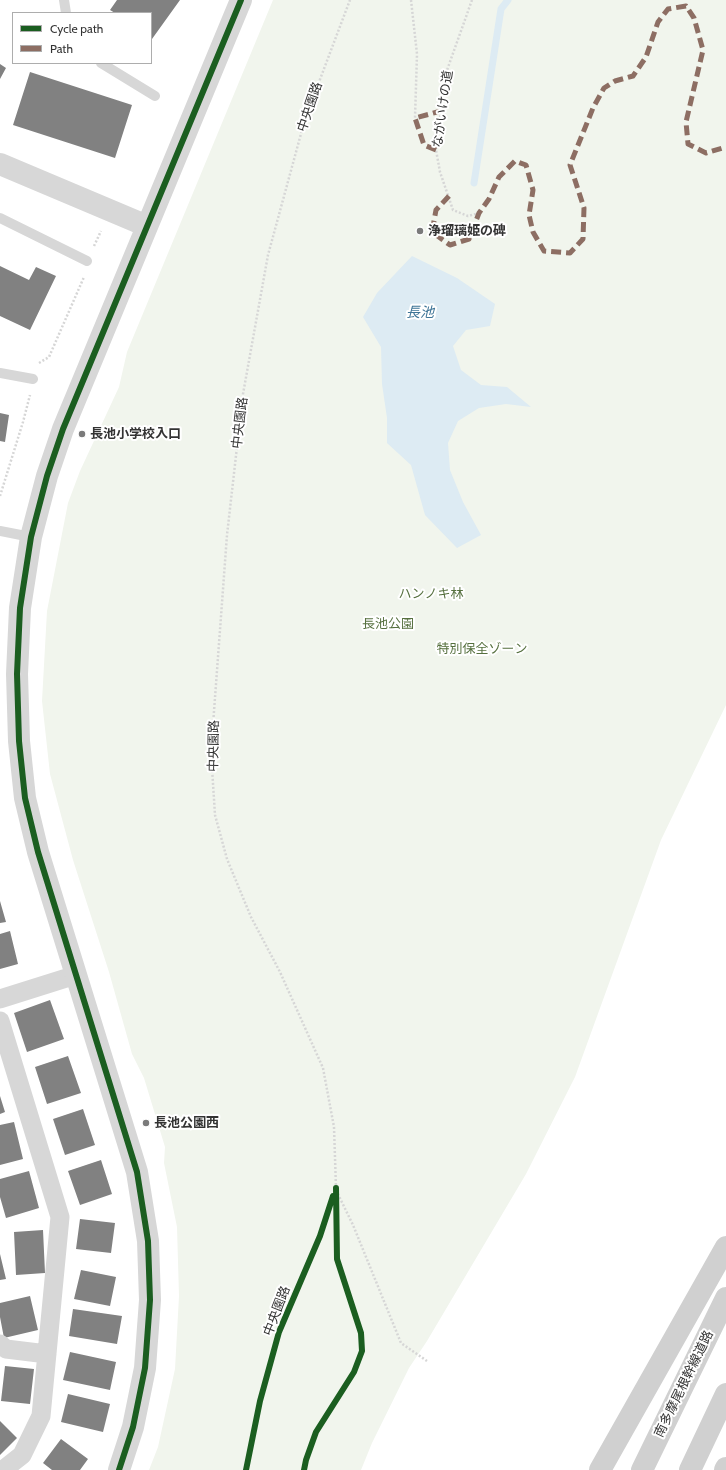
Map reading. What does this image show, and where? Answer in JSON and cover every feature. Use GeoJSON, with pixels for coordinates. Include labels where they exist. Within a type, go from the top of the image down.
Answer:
{"type":"FeatureCollection","features":[{"type":"Feature","properties":{"kind":"main road"},"geometry":{"type":"LineString","coordinates":[[600,1470],[726,1247]]}},
{"type":"Feature","properties":{"kind":"main road","name":"南多摩尾根幹線道路"},"geometry":{"type":"LineString","coordinates":[[642,1470],[726,1298]]}},
{"type":"Feature","properties":{"kind":"main road"},"geometry":{"type":"LineString","coordinates":[[690,1470],[726,1394]]}},
{"type":"Feature","properties":{"kind":"street"},"geometry":{"type":"LineString","coordinates":[[119,1470],[133,1427],[145,1368],[150,1300],[148,1240],[137,1172],[38,852],[25,798],[19,741],[17,674],[20,608],[31,537],[47,476],[63,430],[241,0]]}},
{"type":"Feature","properties":{"kind":"street"},"geometry":{"type":"LineString","coordinates":[[0,164],[147,226]]}},
{"type":"Feature","properties":{"kind":"street"},"geometry":{"type":"LineString","coordinates":[[0,999],[76,975]]}},
{"type":"Feature","properties":{"kind":"street"},"geometry":{"type":"LineString","coordinates":[[0,1021],[60,1217],[41,1416],[22,1455],[3,1470]]}},
{"type":"Feature","properties":{"kind":"street"},"geometry":{"type":"LineString","coordinates":[[0,1344],[6,1349],[47,1354]]}},
{"type":"Feature","properties":{"kind":"lane"},"geometry":{"type":"LineString","coordinates":[[64,0],[66,12]]}},
{"type":"Feature","properties":{"kind":"lane"},"geometry":{"type":"LineString","coordinates":[[103,64],[155,96]]}},
{"type":"Feature","properties":{"kind":"lane"},"geometry":{"type":"LineString","coordinates":[[0,218],[87,261]]}},
{"type":"Feature","properties":{"kind":"lane"},"geometry":{"type":"LineString","coordinates":[[0,373],[33,378]]}},
{"type":"Feature","properties":{"kind":"lane"},"geometry":{"type":"LineString","coordinates":[[0,532],[31,537]]}},
{"type":"Feature","properties":{"kind":"path"},"geometry":{"type":"LineString","coordinates":[[411,0],[416,54],[415,118]]}},
{"type":"Feature","properties":{"kind":"path"},"geometry":{"type":"LineString","coordinates":[[0,496],[24,422],[33,378],[39,363],[50,357],[91,262],[87,261],[104,225]]}},
{"type":"Feature","properties":{"kind":"path"},"geometry":{"type":"LineString","coordinates":[[336,1188],[353,1225],[401,1343],[427,1361]]}},
{"type":"Feature","properties":{"kind":"path"},"geometry":{"type":"LineString","coordinates":[[304,1470],[316,1432],[354,1372],[362,1351],[361,1333],[337,1259],[336,1188]]}},
{"type":"Feature","properties":{"kind":"green space","name":"長池公園"},"geometry":{"type":"Polygon","coordinates":[[[273,0],[726,0],[726,705],[661,840],[575,1077],[526,1174],[427,1341],[409,1368],[372,1443],[361,1470],[149,1470],[158,1447],[175,1369],[179,1296],[177,1227],[164,1163],[165,1147],[144,1078],[132,1054],[109,972],[73,860],[50,774],[42,701],[47,611],[68,503],[80,471],[119,387],[127,352],[273,0]]]}},
{"type":"Feature","properties":{"kind":"water","name":"長池"},"geometry":{"type":"Polygon","coordinates":[[[412,256],[457,278],[495,304],[490,326],[466,330],[453,346],[461,370],[481,385],[507,387],[531,407],[506,404],[479,408],[458,421],[448,443],[450,470],[463,502],[481,535],[457,548],[425,515],[411,465],[387,443],[387,418],[382,384],[381,347],[363,317],[377,293],[412,256]]]}},
{"type":"Feature","properties":{"kind":"building"},"geometry":{"type":"Polygon","coordinates":[[[117,0],[180,0],[152,39],[152,12],[113,12],[110,10],[117,0]]]}},
{"type":"Feature","properties":{"kind":"building"},"geometry":{"type":"Polygon","coordinates":[[[0,64],[6,68],[0,79],[0,64]]]}},
{"type":"Feature","properties":{"kind":"building"},"geometry":{"type":"Polygon","coordinates":[[[30,72],[132,105],[115,158],[13,125],[30,72]]]}},
{"type":"Feature","properties":{"kind":"building"},"geometry":{"type":"Polygon","coordinates":[[[0,266],[29,280],[36,267],[56,276],[30,330],[0,316],[0,266]]]}},
{"type":"Feature","properties":{"kind":"building"},"geometry":{"type":"Polygon","coordinates":[[[0,413],[9,415],[5,442],[0,441],[0,413]]]}},
{"type":"Feature","properties":{"kind":"building"},"geometry":{"type":"Polygon","coordinates":[[[0,901],[6,922],[0,923],[0,901]]]}},
{"type":"Feature","properties":{"kind":"building"},"geometry":{"type":"Polygon","coordinates":[[[10,931],[18,964],[0,969],[0,934],[10,931]]]}},
{"type":"Feature","properties":{"kind":"building"},"geometry":{"type":"Polygon","coordinates":[[[50,1000],[64,1039],[27,1052],[14,1013],[50,1000]]]}},
{"type":"Feature","properties":{"kind":"building"},"geometry":{"type":"Polygon","coordinates":[[[68,1056],[81,1093],[47,1104],[35,1067],[68,1056]]]}},
{"type":"Feature","properties":{"kind":"building"},"geometry":{"type":"Polygon","coordinates":[[[0,1096],[5,1112],[0,1114],[0,1096]]]}},
{"type":"Feature","properties":{"kind":"building"},"geometry":{"type":"Polygon","coordinates":[[[83,1109],[95,1145],[65,1155],[53,1119],[83,1109]]]}},
{"type":"Feature","properties":{"kind":"building"},"geometry":{"type":"Polygon","coordinates":[[[14,1122],[23,1159],[0,1165],[0,1125],[14,1122]]]}},
{"type":"Feature","properties":{"kind":"building"},"geometry":{"type":"Polygon","coordinates":[[[101,1160],[112,1194],[80,1205],[68,1171],[101,1160]]]}},
{"type":"Feature","properties":{"kind":"building"},"geometry":{"type":"Polygon","coordinates":[[[29,1171],[39,1208],[6,1218],[0,1197],[0,1179],[29,1171]]]}},
{"type":"Feature","properties":{"kind":"building"},"geometry":{"type":"Polygon","coordinates":[[[80,1219],[115,1223],[111,1253],[76,1249],[80,1219]]]}},
{"type":"Feature","properties":{"kind":"building"},"geometry":{"type":"Polygon","coordinates":[[[43,1230],[45,1273],[16,1275],[14,1232],[43,1230]]]}},
{"type":"Feature","properties":{"kind":"building"},"geometry":{"type":"Polygon","coordinates":[[[0,1254],[6,1279],[0,1280],[0,1254]]]}},
{"type":"Feature","properties":{"kind":"building"},"geometry":{"type":"Polygon","coordinates":[[[81,1270],[116,1277],[110,1306],[74,1299],[81,1270]]]}},
{"type":"Feature","properties":{"kind":"building"},"geometry":{"type":"Polygon","coordinates":[[[30,1296],[38,1330],[4,1338],[0,1317],[0,1303],[30,1296]]]}},
{"type":"Feature","properties":{"kind":"building"},"geometry":{"type":"Polygon","coordinates":[[[73,1309],[122,1316],[117,1344],[69,1336],[73,1309]]]}},
{"type":"Feature","properties":{"kind":"building"},"geometry":{"type":"Polygon","coordinates":[[[70,1352],[116,1362],[110,1390],[63,1380],[70,1352]]]}},
{"type":"Feature","properties":{"kind":"building"},"geometry":{"type":"Polygon","coordinates":[[[5,1366],[34,1369],[30,1404],[1,1401],[5,1366]]]}},
{"type":"Feature","properties":{"kind":"building"},"geometry":{"type":"Polygon","coordinates":[[[68,1394],[110,1404],[103,1432],[61,1422],[68,1394]]]}},
{"type":"Feature","properties":{"kind":"building"},"geometry":{"type":"Polygon","coordinates":[[[0,1421],[17,1438],[0,1455],[0,1421]]]}},
{"type":"Feature","properties":{"kind":"building"},"geometry":{"type":"Polygon","coordinates":[[[61,1439],[88,1459],[80,1470],[52,1470],[43,1463],[61,1439]]]}},
{"type":"Feature","properties":{"kind":"waterway"},"geometry":{"type":"LineString","coordinates":[[474,183],[501,9],[508,0]]}},
{"type":"Feature","properties":{"kind":"marked path"},"geometry":{"type":"LineString","coordinates":[[449,196],[436,210],[432,232],[450,245],[469,239],[479,213],[489,199],[499,177],[515,161],[526,165],[533,190],[529,215],[533,232],[544,251],[570,253],[583,239],[584,208],[570,165],[593,108],[604,88],[615,81],[633,76],[646,57],[658,22],[668,9],[686,6],[694,18],[703,50],[686,122],[688,144],[706,153],[726,147]]}},
{"type":"Feature","properties":{"kind":"marked path"},"geometry":{"type":"LineString","coordinates":[[436,150],[424,145],[415,118],[441,111]]}},
{"type":"Feature","properties":{"kind":"cycle path"},"geometry":{"type":"LineString","coordinates":[[119,1470],[133,1427],[145,1368],[150,1300],[148,1241],[137,1172],[38,852],[25,798],[19,741],[17,674],[20,608],[31,537],[47,476],[63,429],[241,0]]}},
{"type":"Feature","properties":{"kind":"cycle path"},"geometry":{"type":"LineString","coordinates":[[304,1470],[316,1432],[354,1372],[362,1351],[361,1333],[337,1259],[336,1188]]}},
{"type":"Feature","properties":{"kind":"cycle path","name":"中央園路"},"geometry":{"type":"LineString","coordinates":[[246,1470],[260,1401],[279,1332],[320,1236],[333,1196]]}},
{"type":"Feature","properties":{"kind":"place","name":"浄瑠璃姫の碑"},"geometry":{"type":"Point","coordinates":[420,231]}},
{"type":"Feature","properties":{"kind":"place","name":"長池小学校入口"},"geometry":{"type":"Point","coordinates":[82,434]}},
{"type":"Feature","properties":{"kind":"place","name":"長池公園西"},"geometry":{"type":"Point","coordinates":[146,1123]}},
{"type":"Feature","properties":{"kind":"park label","name":"ハンノキ林"},"geometry":{"type":"Point","coordinates":[431,594]}},
{"type":"Feature","properties":{"kind":"park label","name":"特別保全ゾーン"},"geometry":{"type":"Point","coordinates":[482,649]}}]}
